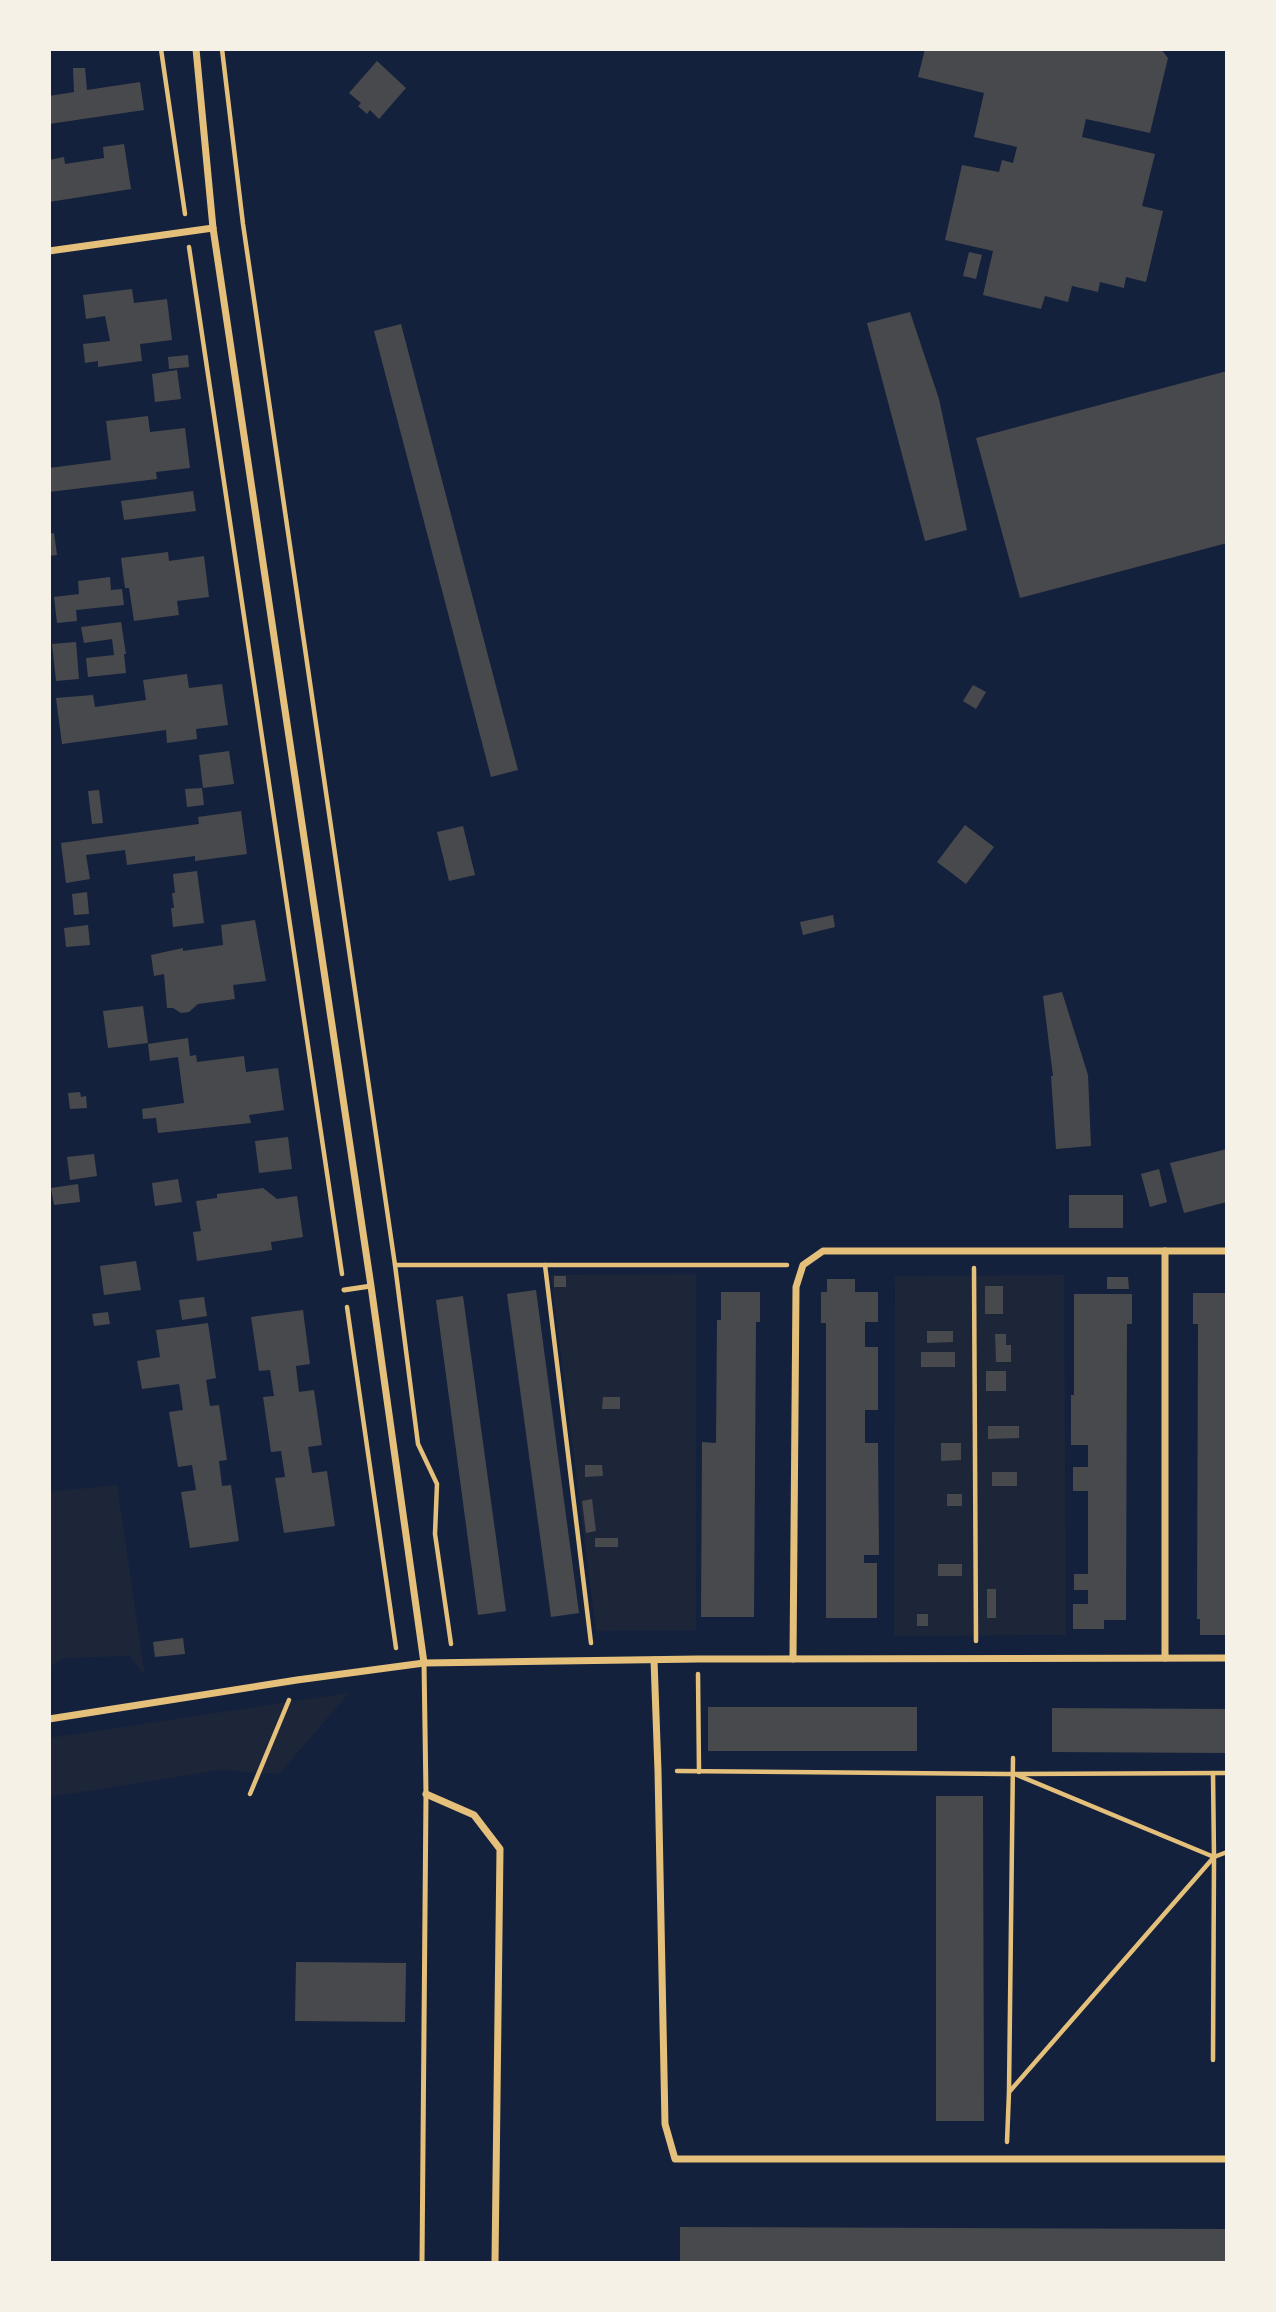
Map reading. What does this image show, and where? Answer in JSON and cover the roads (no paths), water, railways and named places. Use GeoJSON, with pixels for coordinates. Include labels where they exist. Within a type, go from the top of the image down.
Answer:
{"type":"FeatureCollection","features":[{"type":"Feature","properties":{"kind":"street"},"geometry":{"type":"LineString","coordinates":[[196,49],[214,228],[424,1663]]}},
{"type":"Feature","properties":{"kind":"street"},"geometry":{"type":"LineString","coordinates":[[49,251],[214,228]]}},
{"type":"Feature","properties":{"kind":"street"},"geometry":{"type":"LineString","coordinates":[[793,1659],[796,1287],[803,1265],[823,1251],[1227,1251]]}},
{"type":"Feature","properties":{"kind":"street"},"geometry":{"type":"LineString","coordinates":[[1165,1251],[1165,1658]]}},
{"type":"Feature","properties":{"kind":"street"},"geometry":{"type":"LineString","coordinates":[[49,1719],[424,1663],[1227,1658]]}},
{"type":"Feature","properties":{"kind":"street"},"geometry":{"type":"LineString","coordinates":[[654,1660],[665,2124],[675,2159],[1227,2159]]}},
{"type":"Feature","properties":{"kind":"street"},"geometry":{"type":"LineString","coordinates":[[426,1794],[474,1815],[500,1849],[495,2263]]}},
{"type":"Feature","properties":{"kind":"lane"},"geometry":{"type":"LineString","coordinates":[[344,1290],[370,1286]]}},
{"type":"Feature","properties":{"kind":"lane"},"geometry":{"type":"LineString","coordinates":[[422,2263],[426,1794],[424,1663]]}}]}
